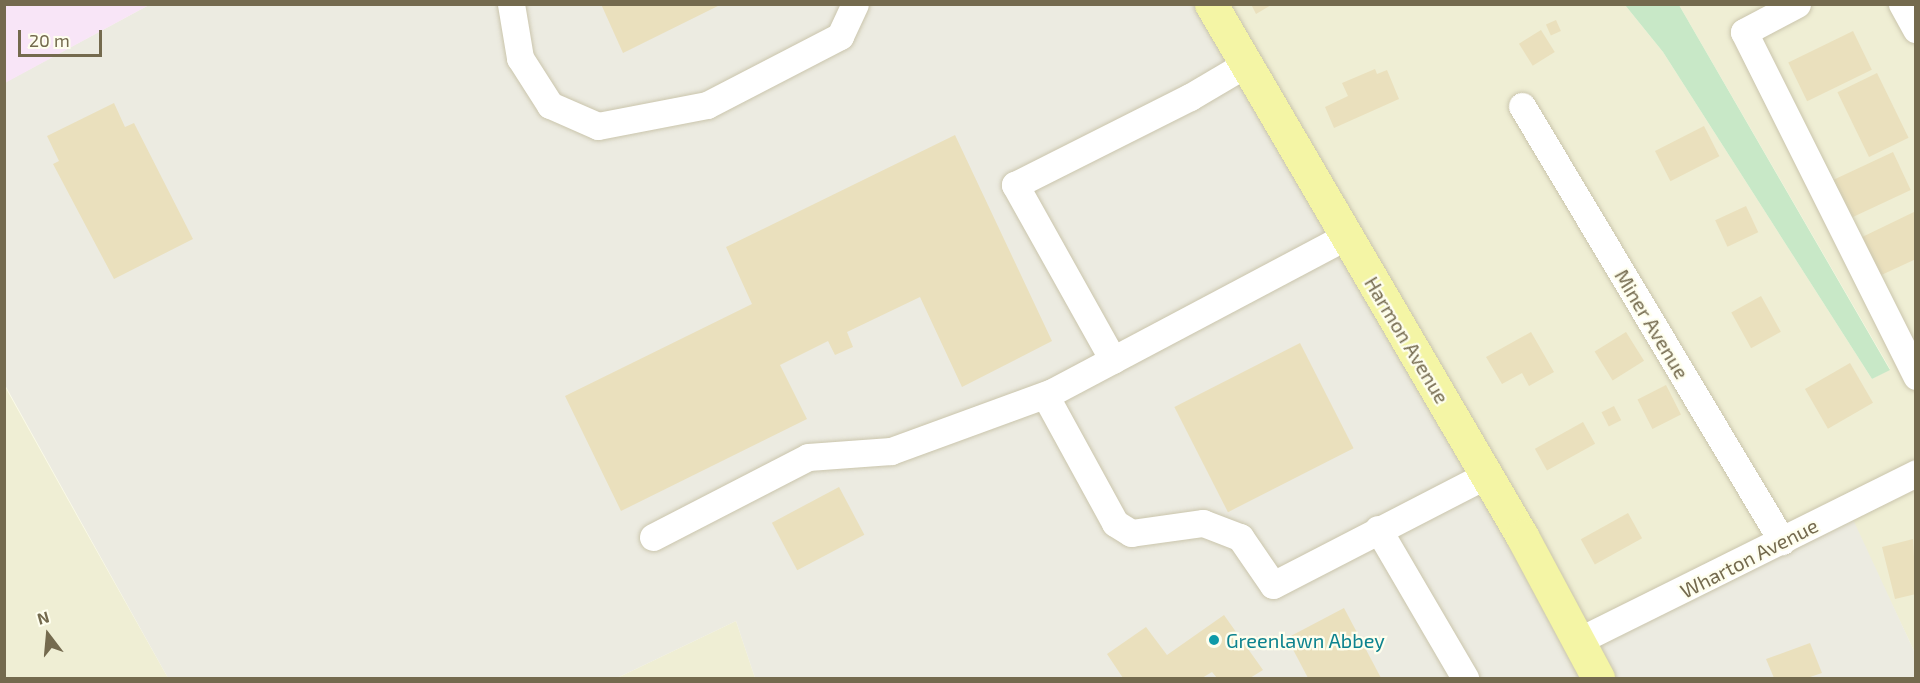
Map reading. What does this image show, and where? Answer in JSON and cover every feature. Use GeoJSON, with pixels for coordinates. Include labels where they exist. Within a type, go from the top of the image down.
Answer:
{"type":"FeatureCollection","features":[{"type":"Feature","properties":{"kind":"main road","name":"Harmon Avenue"},"geometry":{"type":"LineString","coordinates":[[1211,4],[1486,475],[1580,640],[1598,678]]}},
{"type":"Feature","properties":{"kind":"street"},"geometry":{"type":"LineString","coordinates":[[510,4],[520,58],[550,105],[597,126],[707,105],[840,36],[855,4]]}},
{"type":"Feature","properties":{"kind":"street"},"geometry":{"type":"LineString","coordinates":[[1902,4],[1916,28]]}},
{"type":"Feature","properties":{"kind":"street"},"geometry":{"type":"LineString","coordinates":[[1787,7],[1744,32],[1916,376]]}},
{"type":"Feature","properties":{"kind":"street"},"geometry":{"type":"LineString","coordinates":[[1113,360],[1015,185],[1190,97],[1246,63]]}},
{"type":"Feature","properties":{"kind":"street","name":"Miner Avenue"},"geometry":{"type":"LineString","coordinates":[[1522,106],[1782,541]]}},
{"type":"Feature","properties":{"kind":"street"},"geometry":{"type":"LineString","coordinates":[[653,537],[808,457],[891,451],[1045,395],[1346,237]]}},
{"type":"Feature","properties":{"kind":"street"},"geometry":{"type":"LineString","coordinates":[[1045,395],[1115,523],[1131,533],[1203,523],[1240,537],[1273,585],[1486,475]]}},
{"type":"Feature","properties":{"kind":"street","name":"Wharton Avenue"},"geometry":{"type":"LineString","coordinates":[[1580,640],[1782,541],[1914,480]]}},
{"type":"Feature","properties":{"kind":"street"},"geometry":{"type":"LineString","coordinates":[[1378,529],[1465,678]]}},
{"type":"Feature","properties":{"kind":"shaded area"},"geometry":{"type":"Polygon","coordinates":[[[5,4],[149,4],[149,5],[5,83],[5,4]]]}},
{"type":"Feature","properties":{"kind":"shaded area"},"geometry":{"type":"Polygon","coordinates":[[[149,5],[1222,5],[1591,647],[1851,515],[1915,653],[1915,678],[755,678],[736,621],[617,678],[168,678],[5,385],[4,83],[149,5]]]}},
{"type":"Feature","properties":{"kind":"shaded area"},"geometry":{"type":"Polygon","coordinates":[[[1222,5],[1625,5],[1663,52],[1872,379],[1890,369],[1679,5],[1915,5],[1915,653],[1850,516],[1592,647],[1222,5]]]}},
{"type":"Feature","properties":{"kind":"shaded area"},"geometry":{"type":"Polygon","coordinates":[[[1625,5],[1679,5],[1890,370],[1872,379],[1663,52],[1625,5]]]}},
{"type":"Feature","properties":{"kind":"shaded area"},"geometry":{"type":"Polygon","coordinates":[[[4,385],[77,516],[168,678],[5,678],[4,385]]]}},
{"type":"Feature","properties":{"kind":"shaded area"},"geometry":{"type":"Polygon","coordinates":[[[736,621],[755,678],[617,678],[736,621]]]}},
{"type":"Feature","properties":{"kind":"building"},"geometry":{"type":"Polygon","coordinates":[[[601,4],[722,4],[623,53],[601,4]]]}},
{"type":"Feature","properties":{"kind":"building"},"geometry":{"type":"Polygon","coordinates":[[[1251,4],[1273,4],[1256,14],[1251,4]]]}},
{"type":"Feature","properties":{"kind":"building"},"geometry":{"type":"Polygon","coordinates":[[[1556,20],[1561,31],[1551,35],[1546,24],[1556,20]]]}},
{"type":"Feature","properties":{"kind":"building"},"geometry":{"type":"Polygon","coordinates":[[[1541,30],[1555,52],[1533,66],[1519,44],[1541,30]]]}},
{"type":"Feature","properties":{"kind":"building"},"geometry":{"type":"Polygon","coordinates":[[[1853,31],[1872,70],[1807,101],[1788,63],[1853,31]]]}},
{"type":"Feature","properties":{"kind":"building"},"geometry":{"type":"Polygon","coordinates":[[[1375,69],[1377,74],[1387,70],[1399,99],[1334,128],[1325,107],[1348,96],[1342,83],[1375,69]]]}},
{"type":"Feature","properties":{"kind":"building"},"geometry":{"type":"Polygon","coordinates":[[[1877,73],[1909,138],[1869,157],[1837,92],[1877,73]]]}},
{"type":"Feature","properties":{"kind":"building"},"geometry":{"type":"Polygon","coordinates":[[[114,103],[125,127],[134,123],[193,239],[114,279],[53,164],[59,161],[47,136],[114,103]]]}},
{"type":"Feature","properties":{"kind":"building"},"geometry":{"type":"Polygon","coordinates":[[[1704,126],[1719,156],[1670,181],[1655,151],[1704,126]]]}},
{"type":"Feature","properties":{"kind":"building"},"geometry":{"type":"Polygon","coordinates":[[[955,135],[1052,341],[962,387],[920,297],[847,332],[853,347],[835,355],[828,341],[780,365],[807,419],[621,511],[565,396],[752,304],[726,247],[955,135]]]}},
{"type":"Feature","properties":{"kind":"building"},"geometry":{"type":"Polygon","coordinates":[[[1893,152],[1911,190],[1845,220],[1828,182],[1893,152]]]}},
{"type":"Feature","properties":{"kind":"building"},"geometry":{"type":"Polygon","coordinates":[[[1746,206],[1758,232],[1727,247],[1715,220],[1746,206]]]}},
{"type":"Feature","properties":{"kind":"building"},"geometry":{"type":"Polygon","coordinates":[[[1916,211],[1916,259],[1877,277],[1858,239],[1916,211]]]}},
{"type":"Feature","properties":{"kind":"building"},"geometry":{"type":"Polygon","coordinates":[[[1761,296],[1781,332],[1751,348],[1731,312],[1761,296]]]}},
{"type":"Feature","properties":{"kind":"building"},"geometry":{"type":"Polygon","coordinates":[[[1531,332],[1554,372],[1529,386],[1522,373],[1502,384],[1486,357],[1531,332]]]}},
{"type":"Feature","properties":{"kind":"building"},"geometry":{"type":"Polygon","coordinates":[[[1626,332],[1644,361],[1613,380],[1595,352],[1626,332]]]}},
{"type":"Feature","properties":{"kind":"building"},"geometry":{"type":"Polygon","coordinates":[[[1300,343],[1354,448],[1228,512],[1174,407],[1300,343]]]}},
{"type":"Feature","properties":{"kind":"building"},"geometry":{"type":"Polygon","coordinates":[[[1850,363],[1873,403],[1828,429],[1805,389],[1850,363]]]}},
{"type":"Feature","properties":{"kind":"building"},"geometry":{"type":"Polygon","coordinates":[[[1666,385],[1681,414],[1652,429],[1637,400],[1666,385]]]}},
{"type":"Feature","properties":{"kind":"building"},"geometry":{"type":"Polygon","coordinates":[[[1614,406],[1621,420],[1609,427],[1602,412],[1614,406]]]}},
{"type":"Feature","properties":{"kind":"building"},"geometry":{"type":"Polygon","coordinates":[[[1583,422],[1595,444],[1547,471],[1535,449],[1583,422]]]}},
{"type":"Feature","properties":{"kind":"building"},"geometry":{"type":"Polygon","coordinates":[[[839,487],[864,535],[797,570],[772,523],[839,487]]]}},
{"type":"Feature","properties":{"kind":"building"},"geometry":{"type":"Polygon","coordinates":[[[1628,513],[1642,538],[1595,565],[1581,539],[1628,513]]]}},
{"type":"Feature","properties":{"kind":"building"},"geometry":{"type":"Polygon","coordinates":[[[1913,539],[1916,594],[1895,599],[1882,547],[1913,539]]]}},
{"type":"Feature","properties":{"kind":"building"},"geometry":{"type":"Polygon","coordinates":[[[1344,608],[1381,678],[1308,678],[1287,638],[1344,608]]]}},
{"type":"Feature","properties":{"kind":"building","name":"Greenlawn Abbey"},"geometry":{"type":"Polygon","coordinates":[[[1224,615],[1263,670],[1250,678],[1217,678],[1212,672],[1202,678],[1123,678],[1107,654],[1146,627],[1167,655],[1224,615]]]}},
{"type":"Feature","properties":{"kind":"building"},"geometry":{"type":"Polygon","coordinates":[[[1810,643],[1822,673],[1807,678],[1774,678],[1766,659],[1810,643]]]}},
{"type":"Feature","properties":{"kind":"place","name":"Greenlawn Abbey"},"geometry":{"type":"Point","coordinates":[1214,640]}}]}
